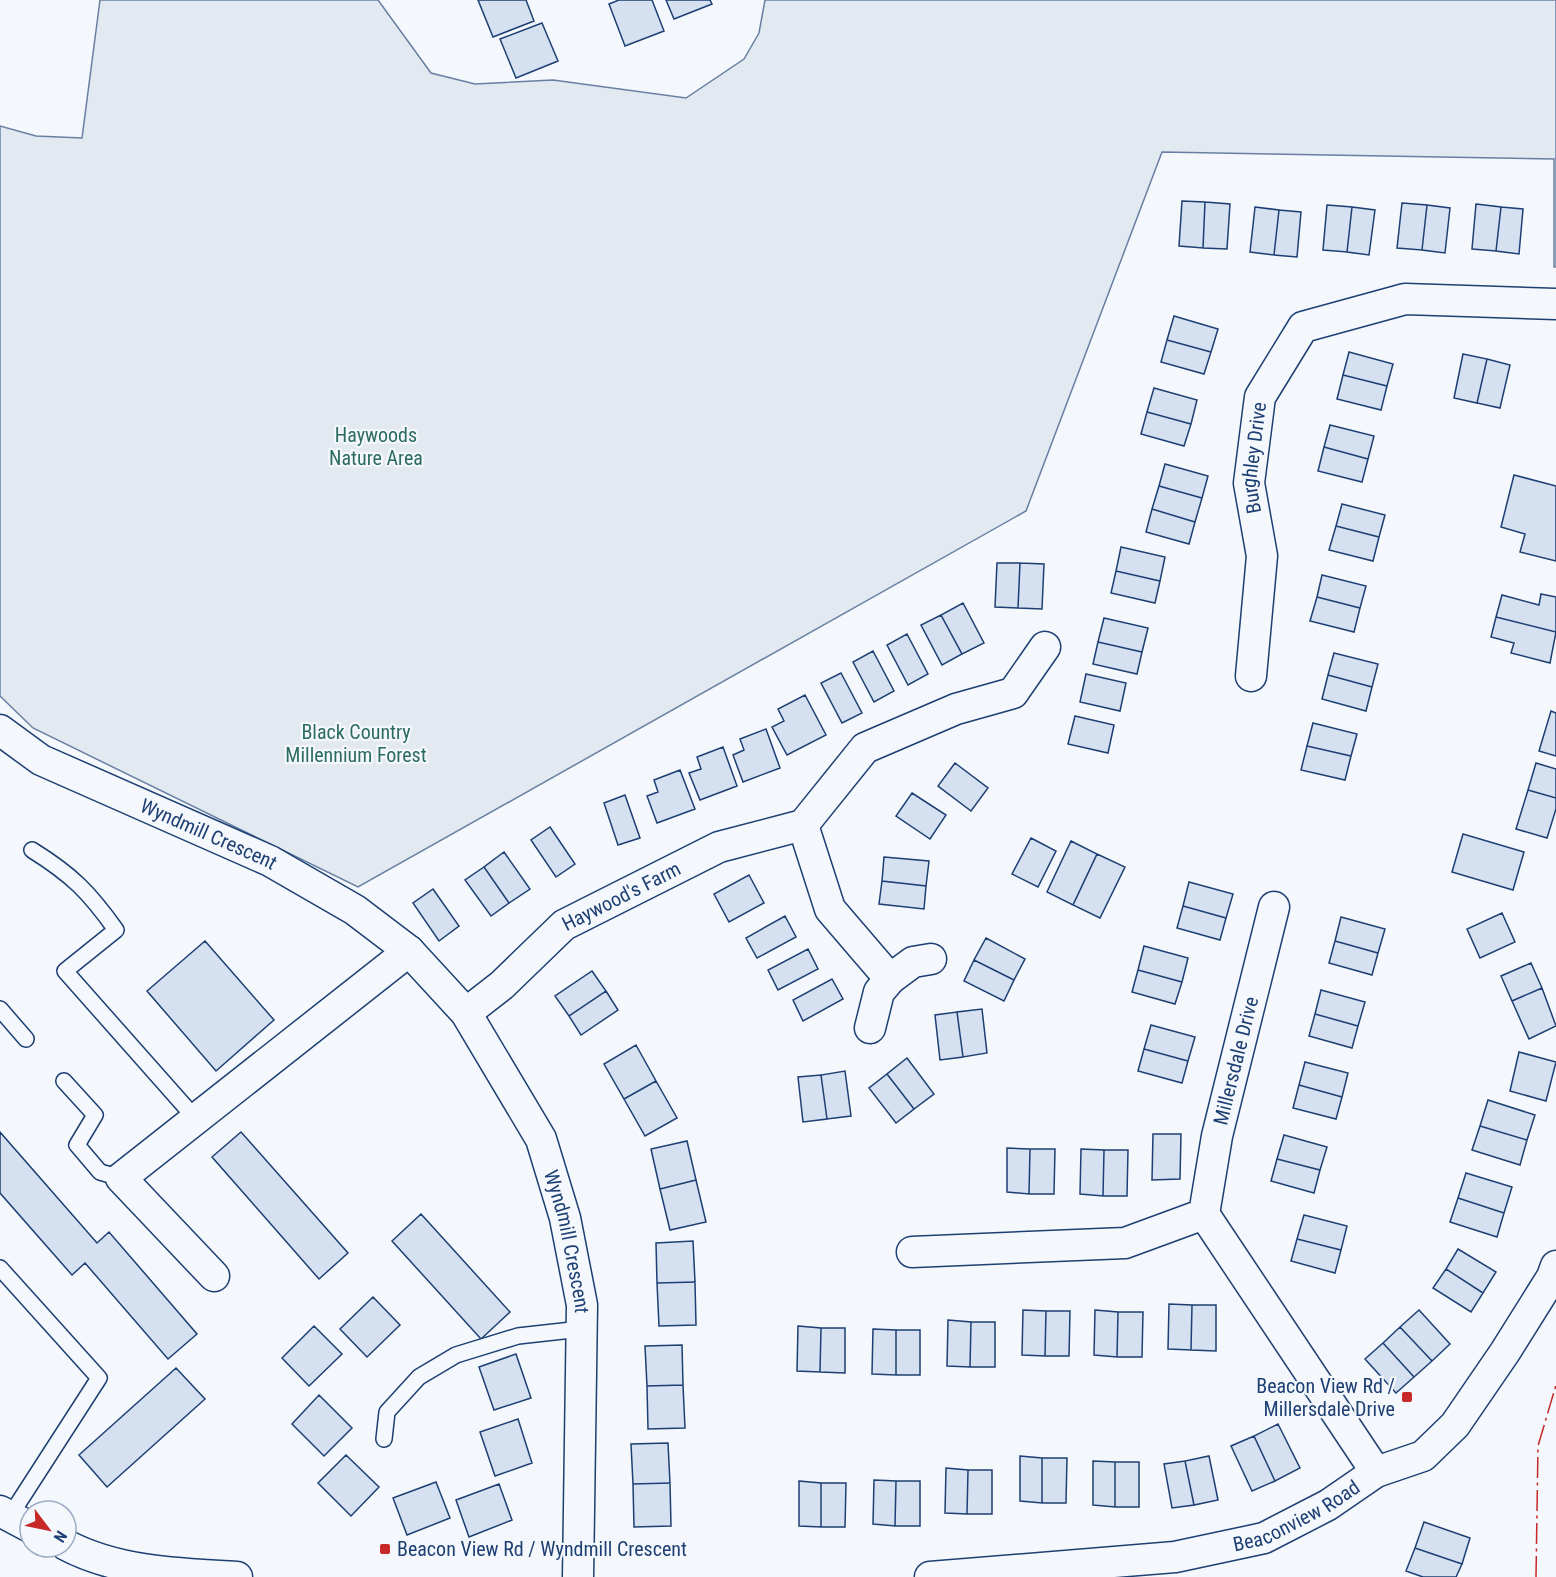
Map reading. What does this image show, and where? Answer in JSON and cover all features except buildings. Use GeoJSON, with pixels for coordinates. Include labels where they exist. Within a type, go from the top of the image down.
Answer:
{"type":"FeatureCollection","features":[{"type":"Feature","properties":{"kind":"street","name":"Burghley Drive"},"geometry":{"type":"LineString","coordinates":[[1251,676],[1262,556],[1249,483],[1260,397],[1303,327],[1405,299],[1556,304]]}},
{"type":"Feature","properties":{"kind":"street"},"geometry":{"type":"LineString","coordinates":[[890,979],[830,909],[803,825],[864,748],[956,709],[1013,693],[1045,647]]}},
{"type":"Feature","properties":{"kind":"street","name":"Wyndmill Crescent"},"geometry":{"type":"LineString","coordinates":[[0,730],[41,760],[270,861],[356,910],[409,951],[466,1013],[541,1139],[565,1218],[582,1305],[578,1577]]}},
{"type":"Feature","properties":{"kind":"street","name":"Haywood's Farm"},"geometry":{"type":"LineString","coordinates":[[466,1013],[502,985],[564,925],[719,847],[803,825]]}},
{"type":"Feature","properties":{"kind":"street","name":"Millersdale Drive"},"geometry":{"type":"LineString","coordinates":[[1204,1214],[1217,1136],[1274,907]]}},
{"type":"Feature","properties":{"kind":"street"},"geometry":{"type":"LineString","coordinates":[[214,1276],[121,1178],[409,951]]}},
{"type":"Feature","properties":{"kind":"street"},"geometry":{"type":"LineString","coordinates":[[870,1028],[879,992],[890,979],[914,962],[931,959]]}},
{"type":"Feature","properties":{"kind":"street"},"geometry":{"type":"LineString","coordinates":[[912,1252],[1125,1243],[1204,1214],[1376,1472]]}},
{"type":"Feature","properties":{"kind":"street","name":"Beaconview Road"},"geometry":{"type":"LineString","coordinates":[[930,1577],[1175,1557],[1264,1538],[1328,1505],[1376,1472],[1423,1456],[1455,1425],[1505,1352],[1552,1277],[1556,1266]]}},
{"type":"Feature","properties":{"kind":"street"},"geometry":{"type":"LineString","coordinates":[[78,1551],[89,1557],[174,1574],[237,1577]]}},
{"type":"Feature","properties":{"kind":"lane"},"geometry":{"type":"LineString","coordinates":[[32,850],[63,870],[90,894],[116,930],[65,971],[196,1119]]}},
{"type":"Feature","properties":{"kind":"lane"},"geometry":{"type":"LineString","coordinates":[[0,1009],[26,1038]]}},
{"type":"Feature","properties":{"kind":"lane"},"geometry":{"type":"LineString","coordinates":[[64,1081],[94,1115],[77,1145],[100,1172],[121,1178]]}},
{"type":"Feature","properties":{"kind":"lane"},"geometry":{"type":"LineString","coordinates":[[0,1268],[99,1378],[13,1518]]}},
{"type":"Feature","properties":{"kind":"lane"},"geometry":{"type":"LineString","coordinates":[[384,1439],[387,1412],[419,1377],[456,1355],[518,1336],[581,1329]]}},
{"type":"Feature","properties":{"kind":"green space","name":"Haywoods Nature Area"},"geometry":{"type":"Polygon","coordinates":[[[100,0],[378,0],[431,73],[475,84],[553,80],[686,98],[744,59],[759,33],[765,0],[1556,0],[1556,267],[1554,267],[1554,159],[1162,152],[1026,511],[358,887],[33,728],[0,696],[0,126],[36,136],[82,138],[100,0]]]}},
{"type":"Feature","properties":{"kind":"power"},"geometry":{"type":"LineString","coordinates":[[1536,1577],[1538,1446],[1556,1385]]}},
{"type":"Feature","properties":{"kind":"place","name":"Beacon View Rd / Millersdale Drive"},"geometry":{"type":"Point","coordinates":[1407,1397]}},
{"type":"Feature","properties":{"kind":"place","name":"Beacon View Rd / Wyndmill Crescent"},"geometry":{"type":"Point","coordinates":[385,1549]}},
{"type":"Feature","properties":{"kind":"park label","name":"Black Country Millennium Forest"},"geometry":{"type":"Point","coordinates":[356,744]}}]}
